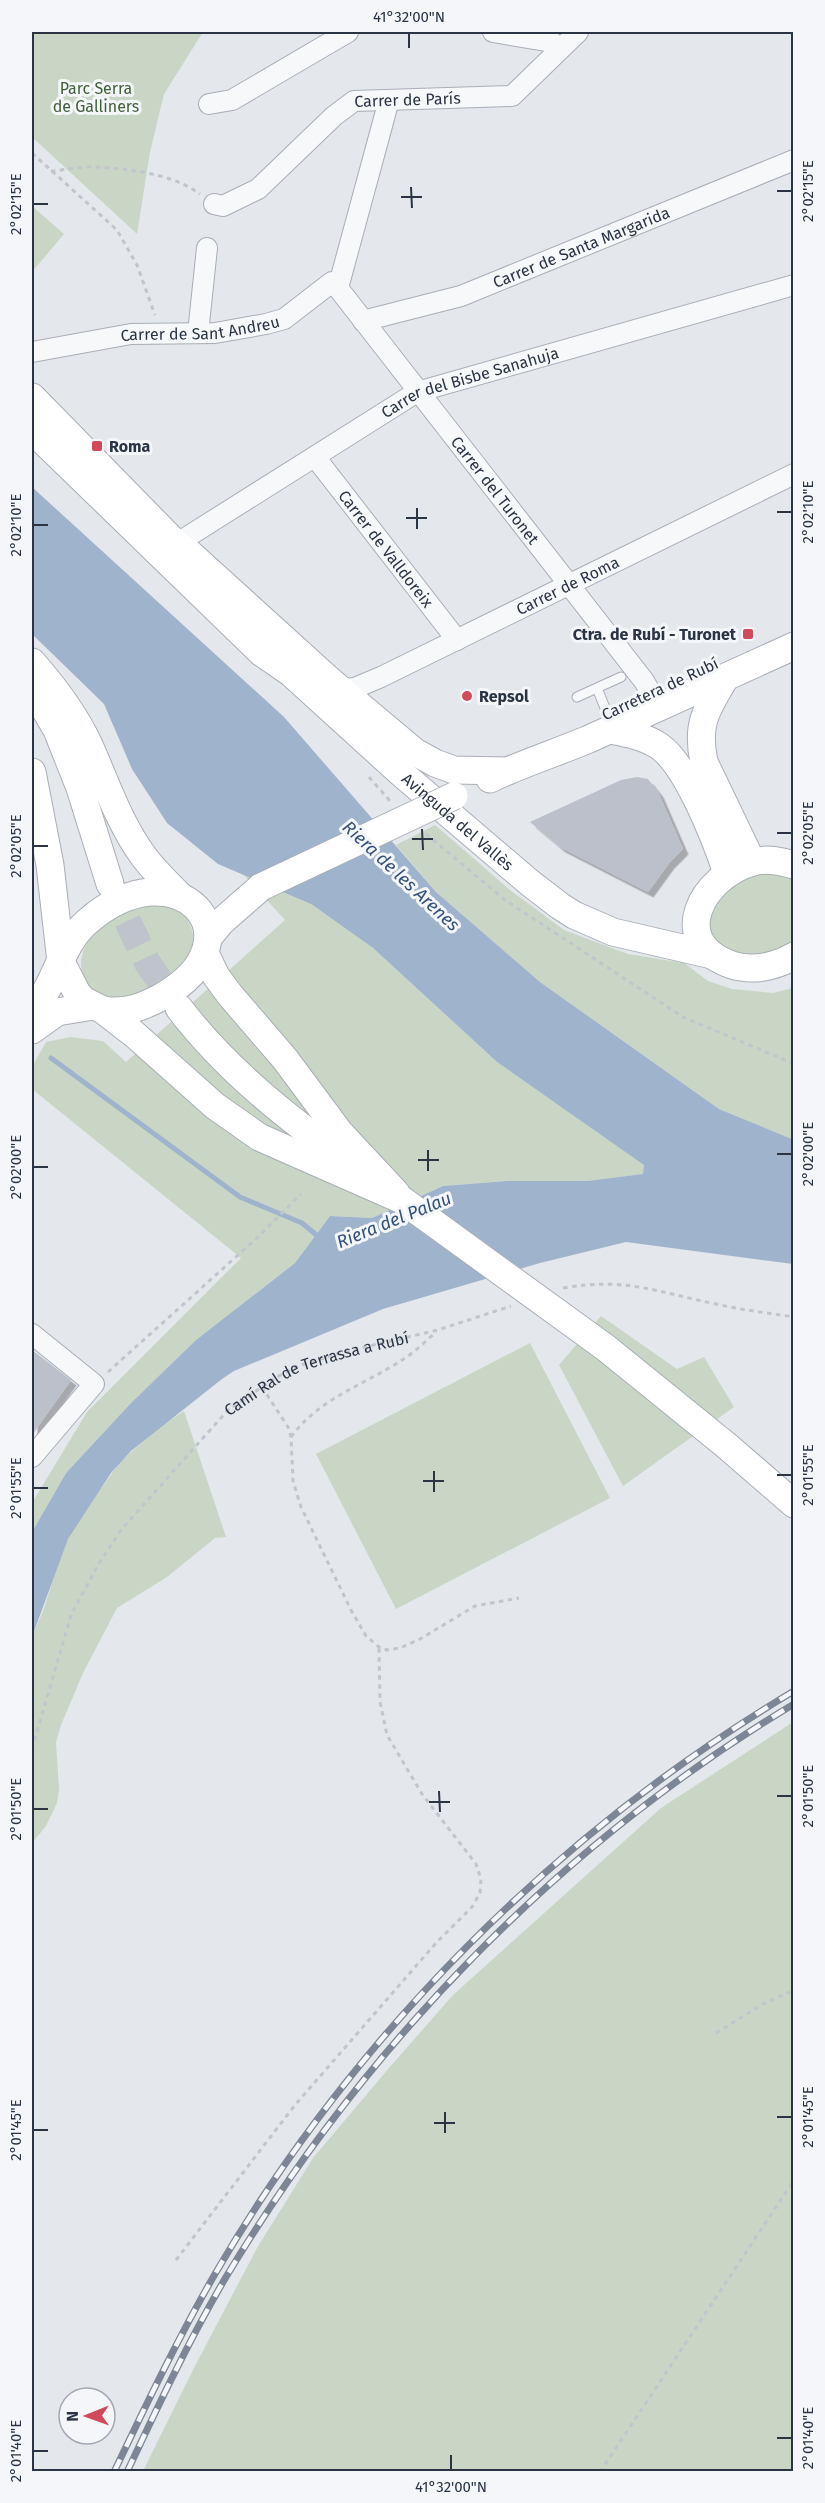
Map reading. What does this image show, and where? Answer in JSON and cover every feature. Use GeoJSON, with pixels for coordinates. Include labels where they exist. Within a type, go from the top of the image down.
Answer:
{"type":"FeatureCollection","features":[{"type":"Feature","properties":{"kind":"main road","name":"Avinguda del Vallès"},"geometry":{"type":"LineString","coordinates":[[32,397],[176,544],[188,552],[415,752],[454,770],[478,772],[519,766]]}},
{"type":"Feature","properties":{"kind":"main road","name":"Avinguda del Vallès"},"geometry":{"type":"LineString","coordinates":[[32,430],[262,653],[291,674],[410,781],[521,876],[560,906],[574,915],[613,932],[712,955],[745,969],[766,968],[794,956]]}},
{"type":"Feature","properties":{"kind":"main road","name":"Avinguda del Vallès"},"geometry":{"type":"LineString","coordinates":[[176,544],[185,561],[266,644],[291,674]]}},
{"type":"Feature","properties":{"kind":"main road","name":"Carretera de Rubí"},"geometry":{"type":"LineString","coordinates":[[604,726],[640,705],[651,693],[794,626]]}},
{"type":"Feature","properties":{"kind":"main road","name":"Carretera de Rubí"},"geometry":{"type":"LineString","coordinates":[[261,887],[519,766],[575,729],[604,726],[725,678],[794,646]]}},
{"type":"Feature","properties":{"kind":"main road"},"geometry":{"type":"LineString","coordinates":[[32,662],[45,676],[88,743],[114,804],[143,855],[202,916],[206,945],[216,976],[275,1046],[330,1149],[402,1200]]}},
{"type":"Feature","properties":{"kind":"main road"},"geometry":{"type":"LineString","coordinates":[[725,678],[702,721],[701,750],[704,762],[752,862]]}},
{"type":"Feature","properties":{"kind":"main road"},"geometry":{"type":"LineString","coordinates":[[32,687],[60,740],[80,788],[98,853]]}},
{"type":"Feature","properties":{"kind":"main road"},"geometry":{"type":"LineString","coordinates":[[32,714],[46,738],[110,884]]}},
{"type":"Feature","properties":{"kind":"main road"},"geometry":{"type":"LineString","coordinates":[[604,726],[651,742],[660,747],[673,760],[695,798],[727,873]]}},
{"type":"Feature","properties":{"kind":"main road"},"geometry":{"type":"LineString","coordinates":[[32,772],[47,848],[65,964],[83,1000],[98,1008],[236,1122],[275,1145],[330,1149]]}},
{"type":"Feature","properties":{"kind":"main road"},"geometry":{"type":"LineString","coordinates":[[712,955],[704,947],[697,932],[696,921],[699,908],[708,890],[727,873],[752,862],[775,861],[794,865]]}},
{"type":"Feature","properties":{"kind":"main road"},"geometry":{"type":"LineString","coordinates":[[32,1011],[65,964],[75,933],[101,911],[130,897],[157,891],[184,897],[221,898],[261,887]]}},
{"type":"Feature","properties":{"kind":"main road"},"geometry":{"type":"LineString","coordinates":[[32,1030],[57,1011],[98,1008],[123,1012],[150,1003],[182,983],[193,972],[206,945],[221,922],[261,887]]}},
{"type":"Feature","properties":{"kind":"main road"},"geometry":{"type":"LineString","coordinates":[[645,940],[673,930],[699,908]]}},
{"type":"Feature","properties":{"kind":"main road"},"geometry":{"type":"LineString","coordinates":[[179,1008],[191,1024],[246,1081],[330,1149],[606,1348],[727,1446],[794,1504]]}},
{"type":"Feature","properties":{"kind":"street"},"geometry":{"type":"LineString","coordinates":[[209,104],[232,100],[348,32]]}},
{"type":"Feature","properties":{"kind":"street"},"geometry":{"type":"LineString","coordinates":[[493,32],[552,42],[560,49]]}},
{"type":"Feature","properties":{"kind":"street","name":"Carrer de París"},"geometry":{"type":"LineString","coordinates":[[214,204],[223,206],[258,189],[334,116],[354,101],[512,96],[578,32]]}},
{"type":"Feature","properties":{"kind":"street"},"geometry":{"type":"LineString","coordinates":[[338,288],[389,100]]}},
{"type":"Feature","properties":{"kind":"street","name":"Carrer de Santa Margarida"},"geometry":{"type":"LineString","coordinates":[[363,321],[461,296],[794,160]]}},
{"type":"Feature","properties":{"kind":"street"},"geometry":{"type":"LineString","coordinates":[[198,333],[207,248]]}},
{"type":"Feature","properties":{"kind":"street","name":"Carrer de Sant Andreu"},"geometry":{"type":"LineString","coordinates":[[32,352],[131,334],[215,333],[284,319],[332,282],[338,288]]}},
{"type":"Feature","properties":{"kind":"street","name":"Carrer del Bisbe Sanahuja"},"geometry":{"type":"LineString","coordinates":[[176,544],[417,392],[794,285]]}},
{"type":"Feature","properties":{"kind":"street","name":"Carrer del Turonet"},"geometry":{"type":"LineString","coordinates":[[338,288],[651,693]]}},
{"type":"Feature","properties":{"kind":"street","name":"Carrer de Valldoreix"},"geometry":{"type":"LineString","coordinates":[[315,457],[457,640]]}},
{"type":"Feature","properties":{"kind":"street","name":"Carrer de Roma"},"geometry":{"type":"LineString","coordinates":[[341,689],[356,688],[381,677],[794,474]]}},
{"type":"Feature","properties":{"kind":"street"},"geometry":{"type":"LineString","coordinates":[[32,1334],[94,1384],[32,1458]]}},
{"type":"Feature","properties":{"kind":"lane"},"geometry":{"type":"LineString","coordinates":[[577,697],[621,677]]}},
{"type":"Feature","properties":{"kind":"lane"},"geometry":{"type":"LineString","coordinates":[[597,688],[604,726]]}},
{"type":"Feature","properties":{"kind":"path"},"geometry":{"type":"LineString","coordinates":[[32,153],[117,230],[137,265],[162,334]]}},
{"type":"Feature","properties":{"kind":"path"},"geometry":{"type":"LineString","coordinates":[[51,171],[96,166],[146,174],[187,184],[214,204]]}},
{"type":"Feature","properties":{"kind":"path"},"geometry":{"type":"LineString","coordinates":[[94,1384],[264,1232],[301,1194]]}},
{"type":"Feature","properties":{"kind":"path"},"geometry":{"type":"LineString","coordinates":[[562,1288],[591,1283],[636,1285],[716,1304],[794,1317]]}},
{"type":"Feature","properties":{"kind":"path","name":"Camí Ral de Terrassa a Rubí"},"geometry":{"type":"LineString","coordinates":[[32,1749],[71,1616],[98,1565],[121,1530],[228,1410],[298,1366],[325,1357],[438,1330],[518,1303]]}},
{"type":"Feature","properties":{"kind":"path"},"geometry":{"type":"LineString","coordinates":[[291,1437],[318,1408],[410,1355],[438,1330]]}},
{"type":"Feature","properties":{"kind":"path"},"geometry":{"type":"LineString","coordinates":[[262,1387],[279,1411],[291,1437],[293,1482],[300,1507],[351,1610],[366,1636],[379,1647],[387,1650],[400,1648],[420,1639],[474,1606],[519,1598]]}},
{"type":"Feature","properties":{"kind":"path"},"geometry":{"type":"LineString","coordinates":[[176,2260],[295,2105],[430,1951],[472,1907],[480,1893],[481,1879],[476,1864],[422,1794],[387,1735],[380,1702],[379,1647]]}},
{"type":"Feature","properties":{"kind":"path"},"geometry":{"type":"LineString","coordinates":[[716,2034],[763,2004],[794,1990]]}},
{"type":"Feature","properties":{"kind":"path"},"geometry":{"type":"LineString","coordinates":[[600,2472],[794,2180]]}},
{"type":"Feature","properties":{"kind":"green space","name":"Parc Serra de Galliners"},"geometry":{"type":"Polygon","coordinates":[[[32,32],[203,32],[164,94],[150,152],[137,234],[32,137],[32,32]]]}},
{"type":"Feature","properties":{"kind":"green space"},"geometry":{"type":"Polygon","coordinates":[[[32,206],[64,234],[32,272],[32,206]]]}},
{"type":"Feature","properties":{"kind":"green space"},"geometry":{"type":"Polygon","coordinates":[[[435,825],[510,890],[564,930],[628,954],[684,963],[708,981],[732,989],[773,993],[793,988],[793,1140],[719,1109],[540,982],[436,892],[396,845],[435,825]]]}},
{"type":"Feature","properties":{"kind":"green space"},"geometry":{"type":"Polygon","coordinates":[[[241,872],[311,904],[373,948],[497,1062],[644,1164],[644,1174],[587,1181],[507,1181],[443,1186],[372,1218],[330,1216],[295,1263],[196,1340],[131,1403],[66,1473],[32,1532],[32,1503],[87,1412],[241,1258],[32,1089],[32,1067],[46,1042],[70,1037],[103,1041],[126,1062],[285,920],[241,872]]]}},
{"type":"Feature","properties":{"kind":"green space"},"geometry":{"type":"Polygon","coordinates":[[[764,872],[793,874],[793,942],[779,951],[747,957],[717,943],[710,931],[710,917],[716,902],[733,884],[764,872]]]}},
{"type":"Feature","properties":{"kind":"green space"},"geometry":{"type":"Polygon","coordinates":[[[160,904],[184,912],[191,928],[192,948],[184,961],[144,991],[116,998],[95,992],[83,977],[82,956],[93,935],[118,916],[160,904]]]}},
{"type":"Feature","properties":{"kind":"green space"},"geometry":{"type":"Polygon","coordinates":[[[601,1316],[677,1369],[704,1357],[734,1407],[623,1486],[559,1365],[601,1316]]]}},
{"type":"Feature","properties":{"kind":"green space"},"geometry":{"type":"Polygon","coordinates":[[[530,1343],[610,1498],[396,1609],[316,1454],[530,1343]]]}},
{"type":"Feature","properties":{"kind":"green space"},"geometry":{"type":"Polygon","coordinates":[[[184,1411],[226,1537],[215,1538],[167,1577],[117,1608],[83,1673],[61,1725],[56,1742],[59,1790],[57,1803],[46,1826],[32,1843],[32,1637],[45,1606],[61,1553],[75,1525],[120,1462],[157,1429],[184,1411]]]}},
{"type":"Feature","properties":{"kind":"green space"},"geometry":{"type":"Polygon","coordinates":[[[793,1722],[793,2471],[143,2471],[257,2248],[313,2158],[389,2068],[453,1995],[661,1808],[793,1722]]]}},
{"type":"Feature","properties":{"kind":"water"},"geometry":{"type":"Polygon","coordinates":[[[32,487],[284,717],[436,892],[540,982],[719,1109],[794,1140],[793,1264],[626,1242],[540,1263],[383,1309],[234,1371],[131,1451],[111,1473],[68,1539],[32,1637],[32,1532],[66,1473],[131,1403],[196,1340],[295,1263],[330,1216],[372,1218],[443,1186],[507,1181],[587,1181],[643,1174],[644,1165],[497,1062],[373,948],[311,904],[218,864],[167,823],[132,769],[104,704],[32,634],[32,487]]]}},
{"type":"Feature","properties":{"kind":"building"},"geometry":{"type":"Polygon","coordinates":[[[637,777],[648,779],[658,792],[683,849],[669,863],[648,892],[560,847],[530,822],[621,780],[637,777]]]}},
{"type":"Feature","properties":{"kind":"building"},"geometry":{"type":"Polygon","coordinates":[[[32,1350],[71,1380],[32,1435],[32,1350]]]}},
{"type":"Feature","properties":{"kind":"waterway"},"geometry":{"type":"LineString","coordinates":[[51,1058],[240,1197],[302,1223],[320,1238]]}},
{"type":"Feature","properties":{"kind":"tunnel"},"geometry":{"type":"LineString","coordinates":[[110,884],[147,962],[179,1008]]}},
{"type":"Feature","properties":{"kind":"railway"},"geometry":{"type":"LineString","coordinates":[[114,2472],[201,2298],[270,2186],[330,2102],[396,2022],[467,1946],[543,1875],[623,1808],[707,1747],[794,1691]]}},
{"type":"Feature","properties":{"kind":"railway"},"geometry":{"type":"LineString","coordinates":[[127,2472],[162,2398],[226,2277],[281,2191],[341,2109],[406,2030],[475,1956],[548,1885],[626,1820],[708,1759],[794,1704]]}},
{"type":"Feature","properties":{"kind":"place","name":"Roma"},"geometry":{"type":"Point","coordinates":[97,446]}},
{"type":"Feature","properties":{"kind":"place","name":"Ctra. de Rubí - Turonet"},"geometry":{"type":"Point","coordinates":[748,634]}},
{"type":"Feature","properties":{"kind":"place","name":"Repsol"},"geometry":{"type":"Point","coordinates":[467,696]}},
{"type":"Feature","properties":{"kind":"water label","name":"Riera de les Arenes"},"geometry":{"type":"Point","coordinates":[401,876]}},
{"type":"Feature","properties":{"kind":"water label","name":"Riera del Palau"},"geometry":{"type":"Point","coordinates":[394,1220]}}]}
